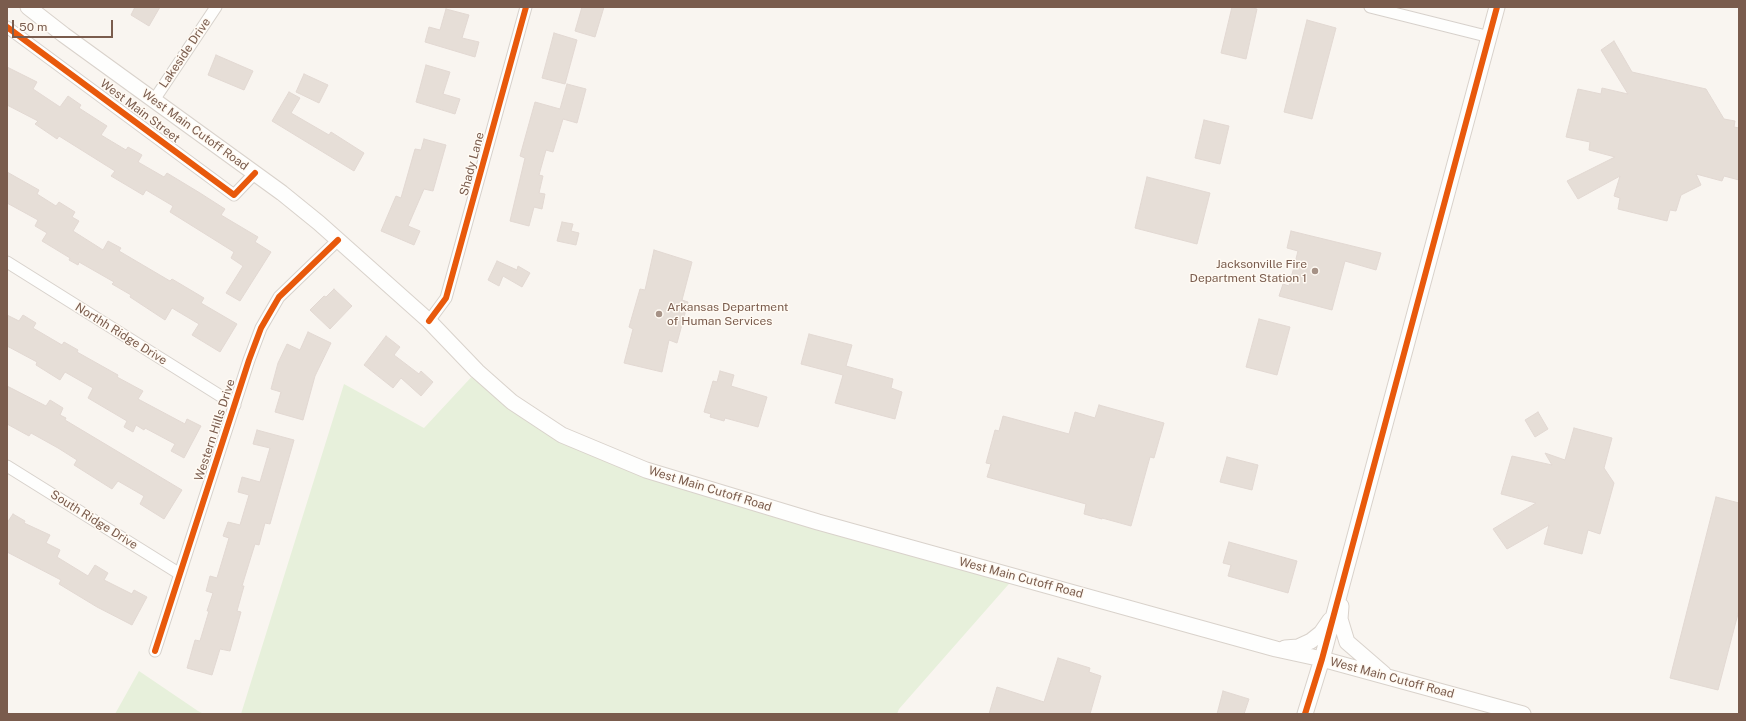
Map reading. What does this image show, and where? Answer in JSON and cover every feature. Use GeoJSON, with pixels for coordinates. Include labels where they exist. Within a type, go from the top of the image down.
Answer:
{"type":"FeatureCollection","features":[{"type":"Feature","properties":{"kind":"main road","name":"West Main Cutoff Road"},"geometry":{"type":"LineString","coordinates":[[28,7],[64,35],[282,193],[338,240],[429,321],[477,371],[512,402],[562,435],[646,470],[818,522],[1276,649],[1322,659],[1523,714]]}},
{"type":"Feature","properties":{"kind":"main road"},"geometry":{"type":"LineString","coordinates":[[1305,714],[1342,588],[1497,7]]}},
{"type":"Feature","properties":{"kind":"main road"},"geometry":{"type":"LineString","coordinates":[[1342,588],[1340,619],[1347,642],[1388,677]]}},
{"type":"Feature","properties":{"kind":"main road"},"geometry":{"type":"LineString","coordinates":[[1276,649],[1298,647],[1311,641],[1321,633],[1333,616]]}},
{"type":"Feature","properties":{"kind":"street","name":"Lakeside Drive"},"geometry":{"type":"LineString","coordinates":[[154,100],[216,7]]}},
{"type":"Feature","properties":{"kind":"street","name":"Shady Lane"},"geometry":{"type":"LineString","coordinates":[[429,321],[446,298],[526,7]]}},
{"type":"Feature","properties":{"kind":"street"},"geometry":{"type":"LineString","coordinates":[[1370,7],[1490,37]]}},
{"type":"Feature","properties":{"kind":"street","name":"West Main Street"},"geometry":{"type":"LineString","coordinates":[[7,27],[234,195],[255,173]]}},
{"type":"Feature","properties":{"kind":"street","name":"Western Hills Drive"},"geometry":{"type":"LineString","coordinates":[[155,651],[261,328],[279,297],[338,240]]}},
{"type":"Feature","properties":{"kind":"street","name":"Northh Ridge Drive"},"geometry":{"type":"LineString","coordinates":[[7,262],[235,405]]}},
{"type":"Feature","properties":{"kind":"street","name":"South Ridge Drive"},"geometry":{"type":"LineString","coordinates":[[7,466],[180,574]]}},
{"type":"Feature","properties":{"kind":"green space"},"geometry":{"type":"Polygon","coordinates":[[[477,371],[587,447],[1015,577],[899,709],[897,714],[241,714],[344,384],[424,428],[477,371]]]}},
{"type":"Feature","properties":{"kind":"green space"},"geometry":{"type":"Polygon","coordinates":[[[139,671],[198,711],[204,714],[115,714],[139,671]]]}},
{"type":"Feature","properties":{"kind":"building"},"geometry":{"type":"Polygon","coordinates":[[[135,7],[160,7],[149,26],[131,15],[135,7]]]}},
{"type":"Feature","properties":{"kind":"building"},"geometry":{"type":"Polygon","coordinates":[[[582,7],[604,7],[595,37],[575,31],[582,7]]]}},
{"type":"Feature","properties":{"kind":"building"},"geometry":{"type":"Polygon","coordinates":[[[1232,7],[1248,7],[1257,9],[1246,59],[1221,53],[1232,7]]]}},
{"type":"Feature","properties":{"kind":"building"},"geometry":{"type":"Polygon","coordinates":[[[446,9],[469,15],[462,38],[479,42],[475,57],[425,42],[429,27],[440,30],[446,9]]]}},
{"type":"Feature","properties":{"kind":"building"},"geometry":{"type":"Polygon","coordinates":[[[1307,20],[1336,28],[1312,119],[1284,112],[1307,20]]]}},
{"type":"Feature","properties":{"kind":"building"},"geometry":{"type":"Polygon","coordinates":[[[554,33],[577,40],[565,84],[542,78],[554,33]]]}},
{"type":"Feature","properties":{"kind":"building"},"geometry":{"type":"Polygon","coordinates":[[[1614,41],[1632,72],[1706,89],[1724,119],[1735,121],[1734,127],[1739,128],[1739,180],[1724,176],[1722,181],[1696,174],[1701,185],[1681,195],[1676,211],[1670,210],[1667,221],[1618,209],[1620,198],[1614,196],[1620,176],[1578,199],[1567,181],[1615,157],[1589,150],[1590,142],[1566,137],[1578,89],[1601,94],[1602,88],[1628,94],[1601,50],[1614,41]]]}},
{"type":"Feature","properties":{"kind":"building"},"geometry":{"type":"Polygon","coordinates":[[[216,55],[253,71],[244,90],[208,75],[216,55]]]}},
{"type":"Feature","properties":{"kind":"building"},"geometry":{"type":"Polygon","coordinates":[[[426,65],[450,72],[443,94],[460,99],[455,114],[416,102],[426,65]]]}},
{"type":"Feature","properties":{"kind":"building"},"geometry":{"type":"Polygon","coordinates":[[[7,67],[37,82],[33,89],[60,107],[68,96],[81,105],[79,108],[107,126],[101,135],[126,150],[128,147],[142,155],[138,162],[164,177],[167,173],[200,193],[225,209],[221,215],[258,237],[255,242],[271,252],[240,301],[226,293],[243,266],[231,258],[234,252],[170,212],[173,206],[146,190],[143,195],[111,176],[115,171],[59,136],[57,139],[35,124],[38,121],[7,105],[7,67]]]}},
{"type":"Feature","properties":{"kind":"building"},"geometry":{"type":"Polygon","coordinates":[[[304,74],[328,85],[319,103],[296,92],[304,74]]]}},
{"type":"Feature","properties":{"kind":"building"},"geometry":{"type":"Polygon","coordinates":[[[567,84],[586,89],[577,123],[563,119],[553,152],[546,150],[539,175],[543,176],[539,193],[545,194],[542,209],[534,207],[529,226],[510,221],[525,158],[520,156],[535,102],[560,109],[567,84]]]}},
{"type":"Feature","properties":{"kind":"building"},"geometry":{"type":"Polygon","coordinates":[[[289,92],[300,98],[291,113],[329,135],[331,132],[364,153],[354,171],[272,121],[289,92]]]}},
{"type":"Feature","properties":{"kind":"building"},"geometry":{"type":"Polygon","coordinates":[[[1204,120],[1229,126],[1220,164],[1195,158],[1204,120]]]}},
{"type":"Feature","properties":{"kind":"building"},"geometry":{"type":"Polygon","coordinates":[[[424,139],[446,145],[433,191],[424,189],[408,226],[420,231],[414,245],[381,231],[396,196],[401,198],[415,149],[421,150],[424,139]]]}},
{"type":"Feature","properties":{"kind":"building"},"geometry":{"type":"Polygon","coordinates":[[[7,172],[39,190],[37,194],[56,206],[59,202],[75,212],[72,217],[79,221],[73,231],[103,250],[108,241],[121,248],[119,251],[170,281],[172,279],[204,298],[201,303],[237,324],[220,352],[192,335],[199,324],[172,308],[165,320],[130,297],[131,295],[112,284],[114,282],[79,262],[78,265],[69,260],[70,258],[42,241],[47,233],[35,226],[38,220],[7,203],[7,172]]]}},
{"type":"Feature","properties":{"kind":"building"},"geometry":{"type":"Polygon","coordinates":[[[1147,177],[1210,193],[1197,244],[1135,228],[1147,177]]]}},
{"type":"Feature","properties":{"kind":"building"},"geometry":{"type":"Polygon","coordinates":[[[562,222],[573,224],[571,231],[579,233],[576,245],[557,241],[562,222]]]}},
{"type":"Feature","properties":{"kind":"building"},"geometry":{"type":"Polygon","coordinates":[[[1291,231],[1381,253],[1376,270],[1345,261],[1332,310],[1279,296],[1283,284],[1289,286],[1298,251],[1287,248],[1291,231]]]}},
{"type":"Feature","properties":{"kind":"building","name":"Arkansas Department of Human Services"},"geometry":{"type":"Polygon","coordinates":[[[654,250],[692,262],[682,300],[688,302],[677,343],[669,340],[662,372],[624,363],[633,329],[629,327],[640,289],[645,290],[654,250]]]}},
{"type":"Feature","properties":{"kind":"building"},"geometry":{"type":"Polygon","coordinates":[[[497,261],[517,270],[518,266],[530,273],[522,287],[503,276],[499,286],[488,280],[497,261]]]}},
{"type":"Feature","properties":{"kind":"building"},"geometry":{"type":"Polygon","coordinates":[[[334,289],[352,306],[330,329],[310,310],[324,296],[326,297],[334,289]]]}},
{"type":"Feature","properties":{"kind":"building"},"geometry":{"type":"Polygon","coordinates":[[[7,315],[19,321],[23,315],[36,323],[33,328],[62,345],[64,342],[78,350],[77,352],[143,391],[138,399],[185,424],[187,419],[201,426],[184,458],[171,451],[175,444],[145,428],[144,430],[136,425],[133,432],[124,427],[127,421],[88,398],[93,388],[65,372],[60,380],[36,365],[37,362],[7,346],[7,315]]]}},
{"type":"Feature","properties":{"kind":"building"},"geometry":{"type":"Polygon","coordinates":[[[1259,319],[1290,327],[1277,375],[1246,367],[1259,319]]]}},
{"type":"Feature","properties":{"kind":"building"},"geometry":{"type":"Polygon","coordinates":[[[308,332],[331,343],[315,376],[303,420],[275,412],[281,392],[271,389],[278,363],[287,344],[300,350],[308,332]]]}},
{"type":"Feature","properties":{"kind":"building"},"geometry":{"type":"Polygon","coordinates":[[[809,334],[852,345],[846,366],[893,379],[891,388],[902,392],[895,419],[835,403],[843,375],[801,364],[809,334]]]}},
{"type":"Feature","properties":{"kind":"building"},"geometry":{"type":"Polygon","coordinates":[[[386,336],[400,347],[394,355],[419,374],[421,371],[433,382],[421,396],[401,378],[393,388],[364,365],[386,336]]]}},
{"type":"Feature","properties":{"kind":"building"},"geometry":{"type":"Polygon","coordinates":[[[720,371],[734,375],[731,386],[767,397],[758,427],[725,418],[724,421],[710,417],[711,414],[704,412],[713,381],[717,382],[720,371]]]}},
{"type":"Feature","properties":{"kind":"building"},"geometry":{"type":"Polygon","coordinates":[[[7,386],[46,406],[50,400],[63,408],[60,415],[66,418],[65,420],[182,490],[164,519],[140,504],[144,496],[118,481],[112,489],[74,465],[77,460],[58,448],[31,433],[29,436],[7,424],[7,386]]]}},
{"type":"Feature","properties":{"kind":"building"},"geometry":{"type":"Polygon","coordinates":[[[1099,405],[1164,423],[1154,458],[1150,457],[1131,526],[1084,514],[1086,504],[987,477],[991,464],[986,463],[995,430],[999,431],[1003,416],[1069,434],[1075,412],[1095,418],[1099,405]]]}},
{"type":"Feature","properties":{"kind":"building"},"geometry":{"type":"Polygon","coordinates":[[[1538,412],[1548,429],[1535,437],[1525,420],[1538,412]]]}},
{"type":"Feature","properties":{"kind":"building"},"geometry":{"type":"Polygon","coordinates":[[[1574,428],[1612,438],[1604,468],[1614,483],[1600,534],[1588,530],[1582,554],[1544,544],[1549,525],[1507,549],[1493,529],[1536,503],[1501,494],[1512,456],[1552,465],[1545,453],[1565,460],[1574,428]]]}},
{"type":"Feature","properties":{"kind":"building"},"geometry":{"type":"Polygon","coordinates":[[[257,430],[294,440],[270,524],[265,523],[259,545],[255,544],[242,586],[244,586],[237,611],[241,612],[230,651],[220,649],[212,675],[187,668],[195,640],[200,641],[209,611],[207,611],[213,593],[206,591],[210,576],[217,578],[229,538],[223,536],[228,522],[240,525],[249,495],[238,492],[242,477],[260,482],[270,448],[253,444],[257,430]]]}},
{"type":"Feature","properties":{"kind":"building"},"geometry":{"type":"Polygon","coordinates":[[[1227,457],[1258,465],[1252,490],[1220,482],[1227,457]]]}},
{"type":"Feature","properties":{"kind":"building"},"geometry":{"type":"Polygon","coordinates":[[[1716,497],[1739,503],[1739,610],[1718,690],[1670,678],[1716,497]]]}},
{"type":"Feature","properties":{"kind":"building"},"geometry":{"type":"Polygon","coordinates":[[[13,514],[25,521],[24,523],[50,535],[46,543],[60,550],[57,557],[88,576],[95,565],[108,573],[104,580],[132,594],[134,590],[147,597],[132,625],[97,607],[59,584],[61,580],[7,552],[7,523],[13,514]]]}},
{"type":"Feature","properties":{"kind":"building"},"geometry":{"type":"Polygon","coordinates":[[[1229,542],[1297,561],[1288,593],[1228,576],[1231,565],[1223,563],[1229,542]]]}},
{"type":"Feature","properties":{"kind":"building"},"geometry":{"type":"Polygon","coordinates":[[[1058,658],[1090,668],[1089,672],[1101,676],[1090,714],[989,714],[997,687],[1044,702],[1058,658]]]}},
{"type":"Feature","properties":{"kind":"building"},"geometry":{"type":"Polygon","coordinates":[[[1223,691],[1249,699],[1244,714],[1217,714],[1223,691]]]}},
{"type":"Feature","properties":{"kind":"cycle path"},"geometry":{"type":"LineString","coordinates":[[429,321],[446,298],[526,7]]}},
{"type":"Feature","properties":{"kind":"cycle path"},"geometry":{"type":"LineString","coordinates":[[1305,714],[1322,659],[1497,7]]}},
{"type":"Feature","properties":{"kind":"cycle path"},"geometry":{"type":"LineString","coordinates":[[7,27],[234,195],[255,173]]}},
{"type":"Feature","properties":{"kind":"cycle path"},"geometry":{"type":"LineString","coordinates":[[155,651],[249,360],[261,328],[279,297],[338,240]]}},
{"type":"Feature","properties":{"kind":"place","name":"Jacksonville Fire Department Station 1"},"geometry":{"type":"Point","coordinates":[1315,271]}},
{"type":"Feature","properties":{"kind":"place","name":"Arkansas Department of Human Services"},"geometry":{"type":"Point","coordinates":[659,314]}}]}
